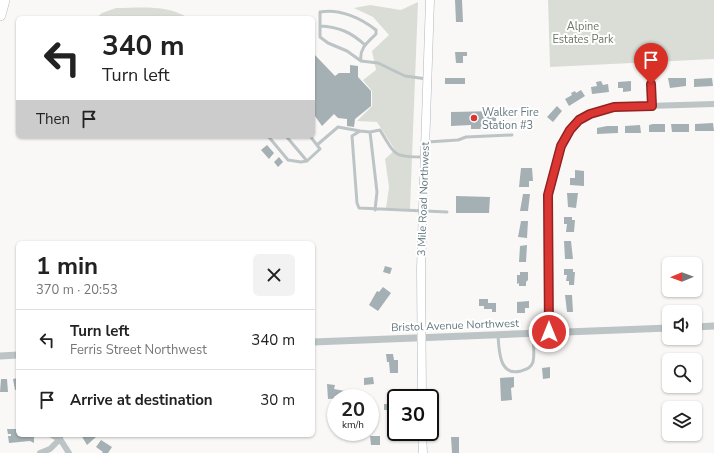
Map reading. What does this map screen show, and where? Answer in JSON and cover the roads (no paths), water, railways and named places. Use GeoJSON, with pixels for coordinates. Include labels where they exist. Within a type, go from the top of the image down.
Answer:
{"type":"FeatureCollection","features":[{"type":"Feature","properties":{"kind":"highway"},"geometry":{"type":"LineString","coordinates":[[0,15],[4,0]]}},
{"type":"Feature","properties":{"kind":"main road","name":"3 Mile Road Northwest"},"geometry":{"type":"LineString","coordinates":[[422,389],[421,338],[424,157],[430,0]]}},
{"type":"Feature","properties":{"kind":"main road"},"geometry":{"type":"LineString","coordinates":[[422,441],[423,453]]}},
{"type":"Feature","properties":{"kind":"street"},"geometry":{"type":"LineString","coordinates":[[650,70],[652,106]]}},
{"type":"Feature","properties":{"kind":"street"},"geometry":{"type":"LineString","coordinates":[[549,332],[548,195],[561,146],[570,130],[579,120],[590,114],[614,107],[714,104]]}},
{"type":"Feature","properties":{"kind":"street"},"geometry":{"type":"LineString","coordinates":[[702,327],[714,326]]}},
{"type":"Feature","properties":{"kind":"street","name":"Bristol Avenue Northwest"},"geometry":{"type":"LineString","coordinates":[[315,342],[662,328]]}},
{"type":"Feature","properties":{"kind":"street"},"geometry":{"type":"LineString","coordinates":[[0,356],[16,355]]}},
{"type":"Feature","properties":{"kind":"street"},"geometry":{"type":"LineString","coordinates":[[40,453],[50,448],[60,437],[69,453]]}},
{"type":"Feature","properties":{"kind":"lane"},"geometry":{"type":"LineString","coordinates":[[360,61],[360,54],[364,45],[376,34],[376,30],[366,22],[350,15],[320,12],[320,37],[328,43],[347,51],[360,61],[378,62],[406,76],[427,79]]}},
{"type":"Feature","properties":{"kind":"lane"},"geometry":{"type":"LineString","coordinates":[[320,26],[342,28],[355,36],[364,45]]}},
{"type":"Feature","properties":{"kind":"lane"},"geometry":{"type":"LineString","coordinates":[[317,145],[338,127],[360,132],[380,130],[395,154],[404,157],[424,157]]}},
{"type":"Feature","properties":{"kind":"lane"},"geometry":{"type":"LineString","coordinates":[[360,132],[352,136],[356,203],[359,208],[375,210],[447,212]]}},
{"type":"Feature","properties":{"kind":"lane"},"geometry":{"type":"LineString","coordinates":[[370,132],[377,192],[375,210]]}},
{"type":"Feature","properties":{"kind":"lane"},"geometry":{"type":"LineString","coordinates":[[425,142],[458,140],[466,137],[512,135]]}},
{"type":"Feature","properties":{"kind":"lane"},"geometry":{"type":"LineString","coordinates":[[270,138],[288,160],[301,162],[307,161],[320,149],[312,138]]}},
{"type":"Feature","properties":{"kind":"lane"},"geometry":{"type":"LineString","coordinates":[[288,138],[307,161]]}},
{"type":"Feature","properties":{"kind":"lane"},"geometry":{"type":"LineString","coordinates":[[498,334],[501,361],[506,369],[512,372],[528,369],[531,366],[534,358],[532,333]]}},
{"type":"Feature","properties":{"kind":"place","name":"Walker Fire Station #3"},"geometry":{"type":"Point","coordinates":[474,118]}},
{"type":"Feature","properties":{"kind":"park label","name":"Alpine Estates Park"},"geometry":{"type":"Point","coordinates":[583,32]}}]}
